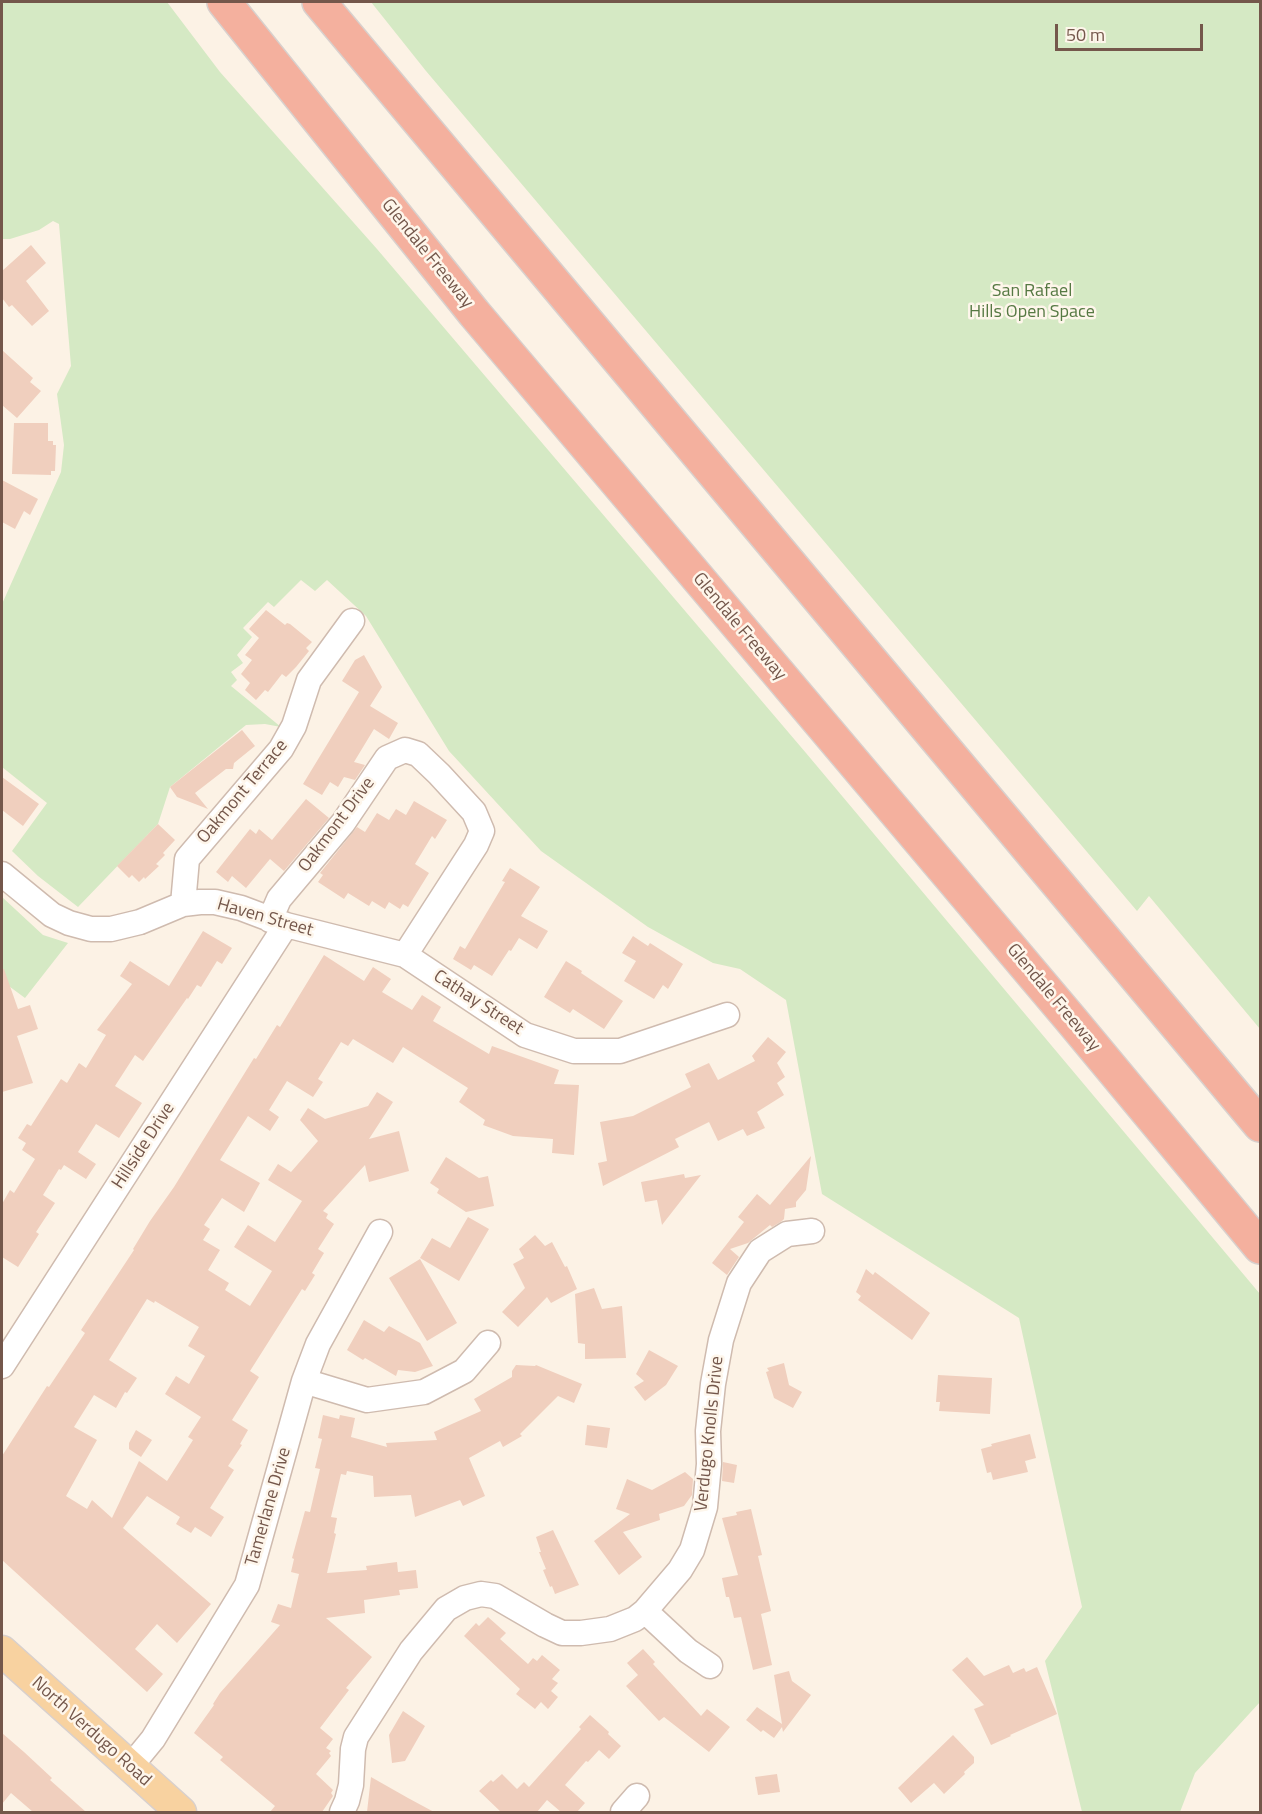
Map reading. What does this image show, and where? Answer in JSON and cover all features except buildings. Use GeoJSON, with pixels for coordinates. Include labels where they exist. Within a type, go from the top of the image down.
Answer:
{"type":"FeatureCollection","features":[{"type":"Feature","properties":{"kind":"highway","name":"Glendale Freeway"},"geometry":{"type":"LineString","coordinates":[[224,2],[474,313],[1066,1012],[1260,1247]]}},
{"type":"Feature","properties":{"kind":"highway"},"geometry":{"type":"LineString","coordinates":[[319,2],[1260,1125]]}},
{"type":"Feature","properties":{"kind":"main road","name":"North Verdugo Road"},"geometry":{"type":"LineString","coordinates":[[2,1651],[181,1812]]}},
{"type":"Feature","properties":{"kind":"street","name":"Oakmont Terrace"},"geometry":{"type":"LineString","coordinates":[[183,904],[187,859],[281,749],[294,726],[309,680],[352,621]]}},
{"type":"Feature","properties":{"kind":"street","name":"Oakmont Drive"},"geometry":{"type":"LineString","coordinates":[[278,922],[279,899],[343,823],[387,758],[405,750],[418,754],[440,774],[474,812],[482,831],[476,845],[405,955]]}},
{"type":"Feature","properties":{"kind":"street","name":"Haven Street"},"geometry":{"type":"LineString","coordinates":[[2,874],[52,915],[91,929],[111,929],[140,922],[183,904],[214,902],[241,908],[278,922],[405,955]]}},
{"type":"Feature","properties":{"kind":"street","name":"Hillside Drive"},"geometry":{"type":"LineString","coordinates":[[2,1366],[278,922]]}},
{"type":"Feature","properties":{"kind":"street","name":"Cathay Street"},"geometry":{"type":"LineString","coordinates":[[405,955],[525,1035],[574,1051],[620,1051],[727,1015]]}},
{"type":"Feature","properties":{"kind":"street","name":"Verdugo Knolls Drive"},"geometry":{"type":"LineString","coordinates":[[342,1812],[351,1785],[356,1737],[411,1651],[446,1609],[465,1598],[482,1594],[495,1596],[545,1625],[562,1632],[581,1634],[610,1629],[635,1618],[645,1611],[680,1570],[692,1550],[705,1507],[710,1464],[708,1431],[713,1384],[721,1340],[739,1283],[760,1251],[787,1234],[812,1231]]}},
{"type":"Feature","properties":{"kind":"street","name":"Tamerlane Drive"},"geometry":{"type":"LineString","coordinates":[[130,1767],[148,1746],[247,1584],[304,1381],[318,1344],[380,1232]]}},
{"type":"Feature","properties":{"kind":"street"},"geometry":{"type":"LineString","coordinates":[[304,1381],[367,1400],[424,1392],[464,1371],[488,1343]]}},
{"type":"Feature","properties":{"kind":"street"},"geometry":{"type":"LineString","coordinates":[[645,1611],[688,1651],[710,1666]]}},
{"type":"Feature","properties":{"kind":"green space"},"geometry":{"type":"Polygon","coordinates":[[[2,2],[167,2],[220,72],[377,249],[806,753],[1260,1294],[1260,1702],[1195,1773],[1180,1812],[1082,1812],[1045,1661],[1082,1607],[1019,1318],[822,1194],[786,1000],[740,969],[713,963],[648,927],[541,851],[449,751],[366,616],[327,580],[315,591],[301,580],[274,607],[268,602],[243,628],[252,637],[237,655],[243,663],[231,672],[237,680],[231,686],[281,727],[265,724],[246,725],[170,787],[158,824],[78,907],[38,876],[12,851],[47,803],[2,767],[2,604],[61,472],[64,445],[57,394],[71,366],[59,224],[53,221],[39,230],[10,239],[2,239],[2,2]]]}},
{"type":"Feature","properties":{"kind":"green space","name":"San Rafael Hills Open Space"},"geometry":{"type":"Polygon","coordinates":[[[371,2],[1260,2],[1260,1029],[1149,896],[1137,911],[426,71],[371,2]]]}},
{"type":"Feature","properties":{"kind":"green space"},"geometry":{"type":"Polygon","coordinates":[[[2,897],[43,935],[68,943],[25,998],[2,981],[2,897]]]}}]}
